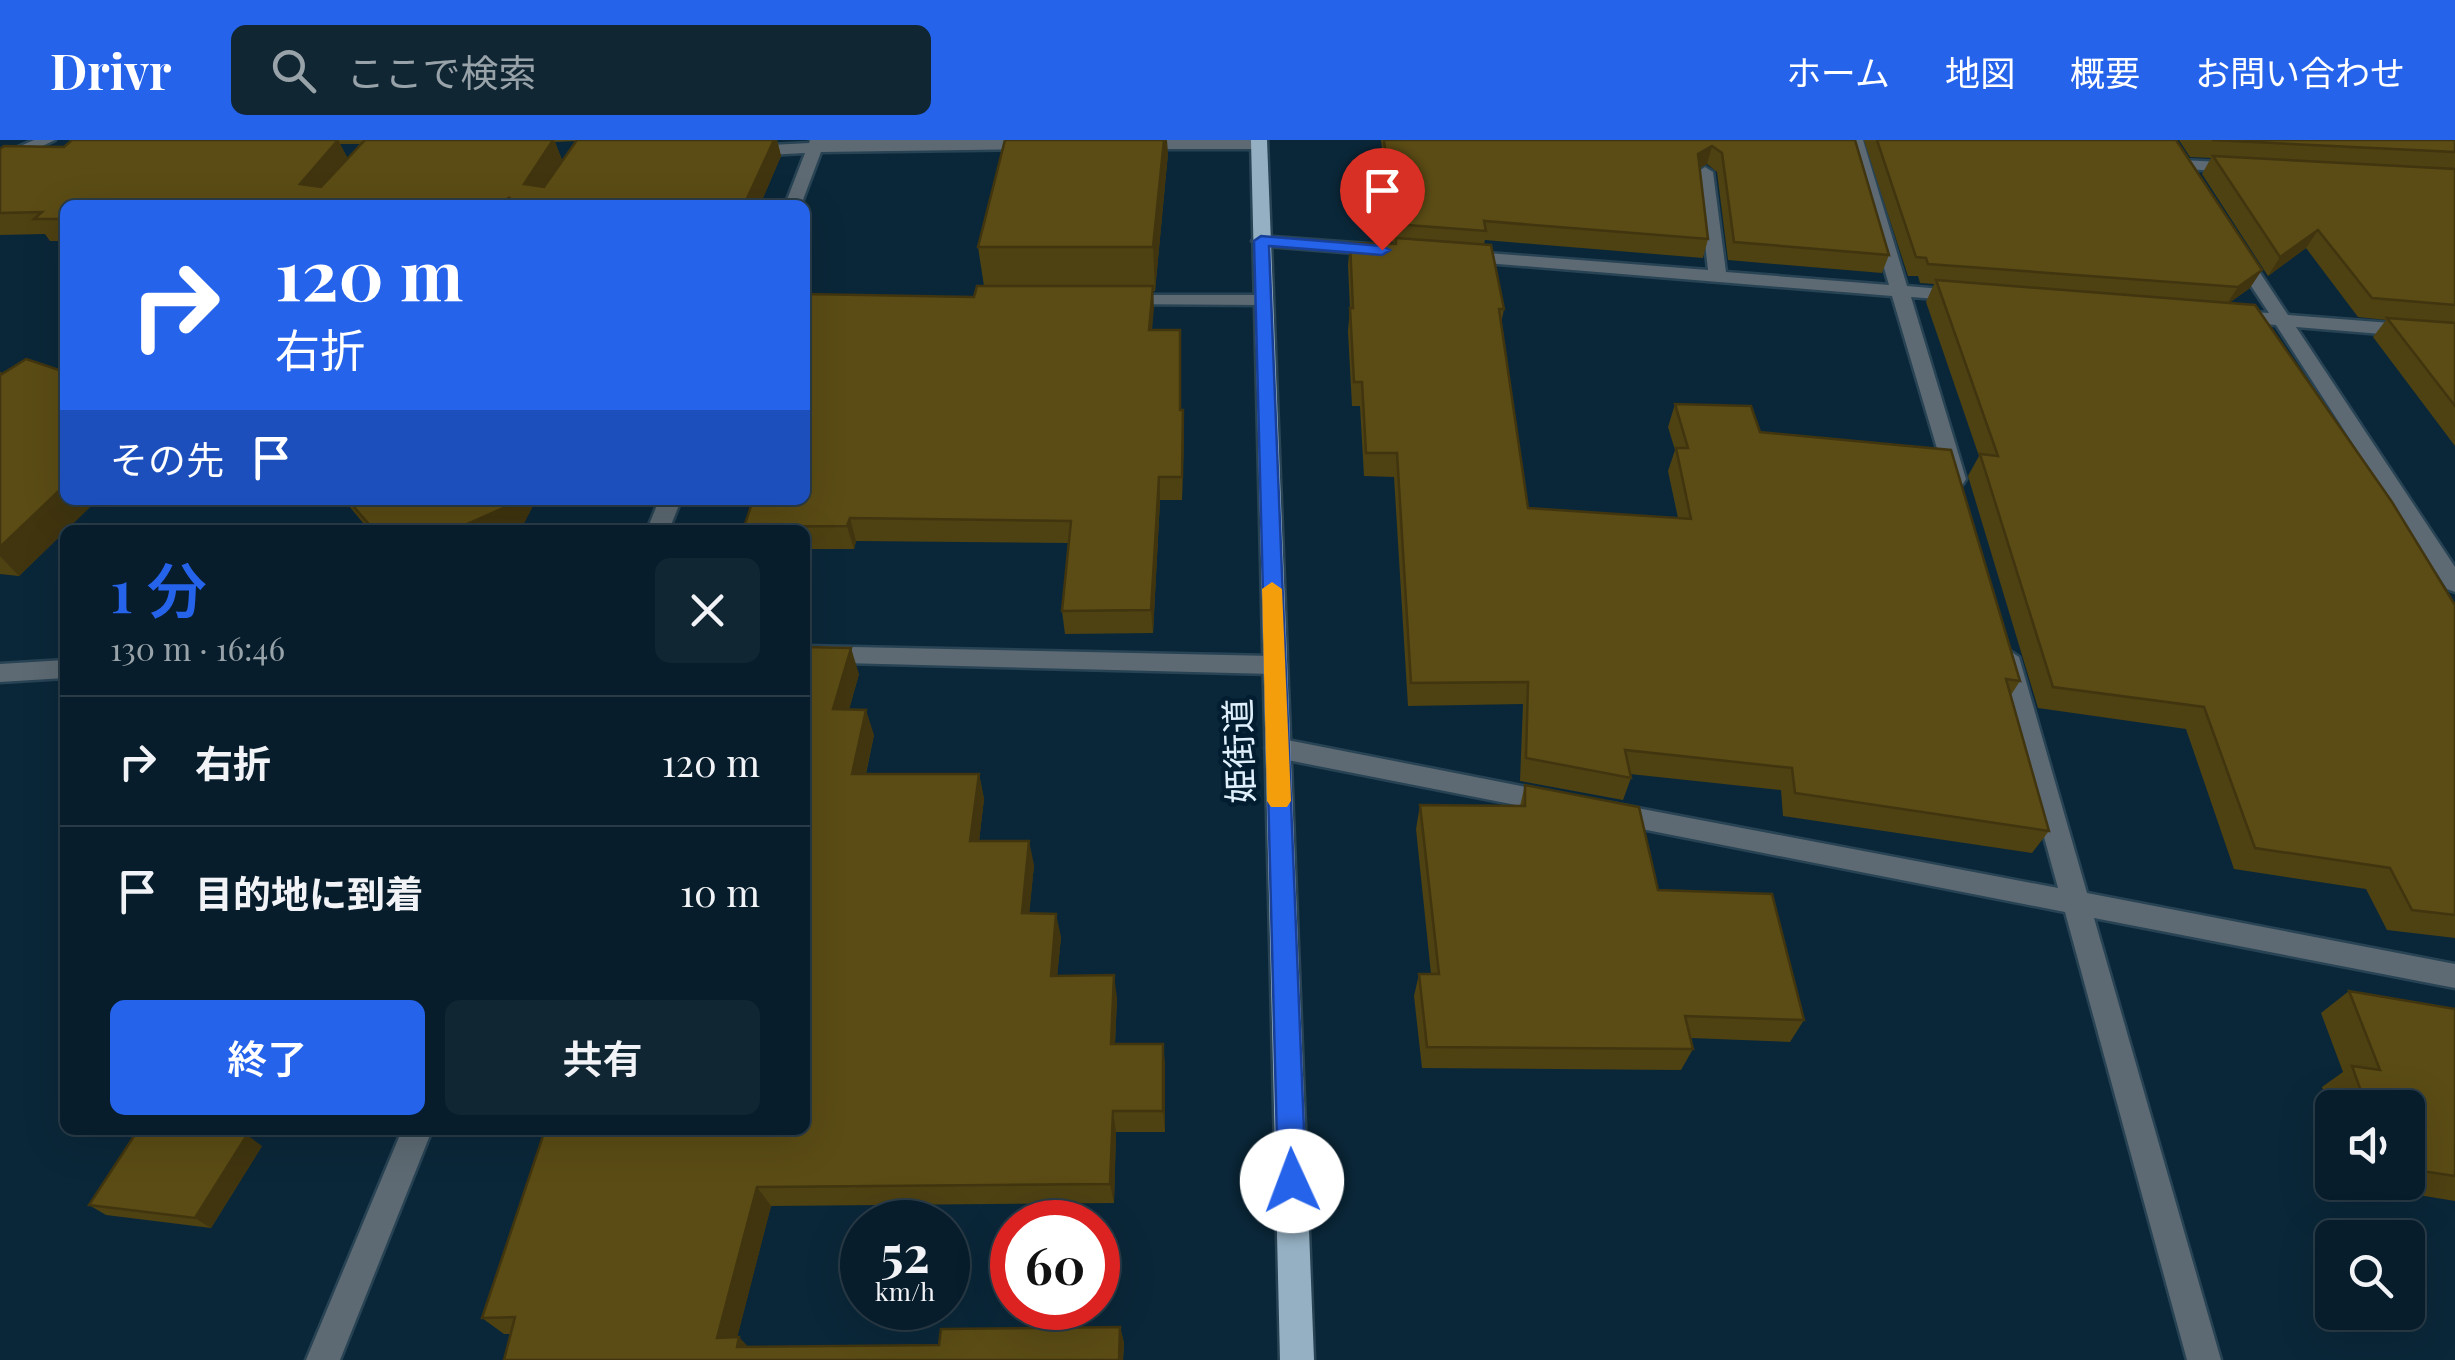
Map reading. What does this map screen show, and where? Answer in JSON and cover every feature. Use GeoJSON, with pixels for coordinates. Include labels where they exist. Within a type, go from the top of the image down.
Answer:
{"type":"FeatureCollection","features":[{"type":"Feature","properties":{"kind":"main road","name":"姫街道"},"geometry":{"type":"LineString","coordinates":[[1259,142],[1297,1360]]}},
{"type":"Feature","properties":{"kind":"street"},"geometry":{"type":"LineString","coordinates":[[1855,140],[1962,502]]}},
{"type":"Feature","properties":{"kind":"street"},"geometry":{"type":"LineString","coordinates":[[1117,144],[1259,142]]}},
{"type":"Feature","properties":{"kind":"street"},"geometry":{"type":"LineString","coordinates":[[724,151],[816,144],[1060,144]]}},
{"type":"Feature","properties":{"kind":"street"},"geometry":{"type":"LineString","coordinates":[[794,200],[816,144]]}},
{"type":"Feature","properties":{"kind":"street"},"geometry":{"type":"LineString","coordinates":[[0,161],[53,147]]}},
{"type":"Feature","properties":{"kind":"street"},"geometry":{"type":"LineString","coordinates":[[0,153],[20,154]]}},
{"type":"Feature","properties":{"kind":"street"},"geometry":{"type":"LineString","coordinates":[[2183,166],[2260,169]]}},
{"type":"Feature","properties":{"kind":"street"},"geometry":{"type":"LineString","coordinates":[[1705,172],[1718,276]]}},
{"type":"Feature","properties":{"kind":"street"},"geometry":{"type":"LineString","coordinates":[[1261,241],[1405,252]]}},
{"type":"Feature","properties":{"kind":"street"},"geometry":{"type":"LineString","coordinates":[[2232,242],[2448,562],[2455,584]]}},
{"type":"Feature","properties":{"kind":"street"},"geometry":{"type":"LineString","coordinates":[[1444,255],[1977,297]]}},
{"type":"Feature","properties":{"kind":"street"},"geometry":{"type":"LineString","coordinates":[[1107,300],[1263,300]]}},
{"type":"Feature","properties":{"kind":"street"},"geometry":{"type":"LineString","coordinates":[[2206,314],[2455,334]]}},
{"type":"Feature","properties":{"kind":"street"},"geometry":{"type":"LineString","coordinates":[[2001,636],[2204,1360]]}},
{"type":"Feature","properties":{"kind":"street"},"geometry":{"type":"LineString","coordinates":[[810,654],[1274,665]]}},
{"type":"Feature","properties":{"kind":"street"},"geometry":{"type":"LineString","coordinates":[[0,674],[60,670]]}},
{"type":"Feature","properties":{"kind":"street"},"geometry":{"type":"LineString","coordinates":[[1277,748],[2455,976]]}},
{"type":"Feature","properties":{"kind":"street"},"geometry":{"type":"LineString","coordinates":[[323,1360],[415,1135]]}},
{"type":"Feature","properties":{"kind":"building"},"geometry":{"type":"Polygon","coordinates":[[[72,140],[338,140],[300,184],[321,187],[365,140],[553,140],[524,184],[544,187],[577,140],[774,140],[746,200],[60,200],[60,219],[34,219],[42,212],[0,213],[0,149],[64,147],[72,140]]]}},
{"type":"Feature","properties":{"kind":"building"},"geometry":{"type":"Polygon","coordinates":[[[1005,140],[1164,140],[1153,247],[978,247],[1005,140]]]}},
{"type":"Feature","properties":{"kind":"building"},"geometry":{"type":"Polygon","coordinates":[[[1384,140],[1855,140],[1889,255],[1734,242],[1722,153],[1712,146],[1698,154],[1708,239],[1484,221],[1486,231],[1394,224],[1384,140]]]}},
{"type":"Feature","properties":{"kind":"building"},"geometry":{"type":"Polygon","coordinates":[[[1877,140],[2176,140],[2262,270],[2238,287],[1928,264],[1926,258],[1916,257],[1877,140]]]}},
{"type":"Feature","properties":{"kind":"building"},"geometry":{"type":"Polygon","coordinates":[[[2212,140],[2455,140],[2455,152],[2212,140]]]}},
{"type":"Feature","properties":{"kind":"building"},"geometry":{"type":"Polygon","coordinates":[[[2213,156],[2455,169],[2455,305],[2372,298],[2318,230],[2280,257],[2213,156]]]}},
{"type":"Feature","properties":{"kind":"building"},"geometry":{"type":"Polygon","coordinates":[[[1396,238],[1491,245],[1504,309],[1499,309],[1528,508],[1691,519],[1676,448],[1688,448],[1675,404],[1751,406],[1760,432],[1951,450],[2020,681],[2006,679],[2049,831],[1795,793],[1792,768],[1625,750],[1631,778],[1526,758],[1528,682],[1411,683],[1397,453],[1366,453],[1362,382],[1354,382],[1350,308],[1350,243],[1396,244],[1396,238]]]}},
{"type":"Feature","properties":{"kind":"building"},"geometry":{"type":"Polygon","coordinates":[[[1936,280],[2255,305],[2392,502],[2455,605],[2455,915],[2412,910],[2390,868],[2255,848],[2204,707],[2053,687],[1980,454],[1998,456],[1936,280]]]}},
{"type":"Feature","properties":{"kind":"building"},"geometry":{"type":"Polygon","coordinates":[[[977,286],[1153,286],[1149,330],[1180,330],[1182,477],[1159,477],[1151,610],[1062,611],[1071,521],[850,518],[847,526],[745,525],[751,505],[810,505],[810,294],[974,297],[977,286]]]}},
{"type":"Feature","properties":{"kind":"building"},"geometry":{"type":"Polygon","coordinates":[[[2387,318],[2455,323],[2455,406],[2387,318]]]}},
{"type":"Feature","properties":{"kind":"building"},"geometry":{"type":"Polygon","coordinates":[[[26,359],[60,370],[60,490],[0,547],[0,373],[26,359]]]}},
{"type":"Feature","properties":{"kind":"building"},"geometry":{"type":"Polygon","coordinates":[[[352,505],[510,505],[465,525],[370,525],[352,505]]]}},
{"type":"Feature","properties":{"kind":"building"},"geometry":{"type":"Polygon","coordinates":[[[810,647],[851,648],[833,709],[866,710],[852,774],[979,774],[970,841],[1029,841],[1022,913],[1056,914],[1051,976],[1114,975],[1111,1044],[1163,1044],[1163,1111],[1113,1111],[1110,1184],[757,1187],[717,1338],[739,1337],[737,1347],[939,1345],[941,1330],[1120,1330],[1119,1360],[504,1360],[515,1317],[482,1318],[543,1135],[810,1135],[810,647]]]}},
{"type":"Feature","properties":{"kind":"building"},"geometry":{"type":"Polygon","coordinates":[[[1525,785],[1639,807],[1658,890],[1772,894],[1804,1020],[1685,1016],[1693,1049],[1427,1047],[1419,974],[1439,974],[1420,805],[1525,806],[1525,785]]]}},
{"type":"Feature","properties":{"kind":"building"},"geometry":{"type":"Polygon","coordinates":[[[2349,991],[2455,1009],[2455,1176],[2425,1172],[2425,1090],[2361,1090],[2352,1066],[2380,1070],[2349,991]]]}},
{"type":"Feature","properties":{"kind":"building"},"geometry":{"type":"Polygon","coordinates":[[[135,1135],[247,1135],[195,1218],[89,1205],[135,1135]]]}},
{"type":"Feature","properties":{"kind":"slow traffic"},"geometry":{"type":"LineString","coordinates":[[1272,589],[1279,801]]}},
{"type":"Feature","properties":{"kind":"route"},"geometry":{"type":"LineString","coordinates":[[1292,1181],[1261,241],[1382,250]]}}]}
